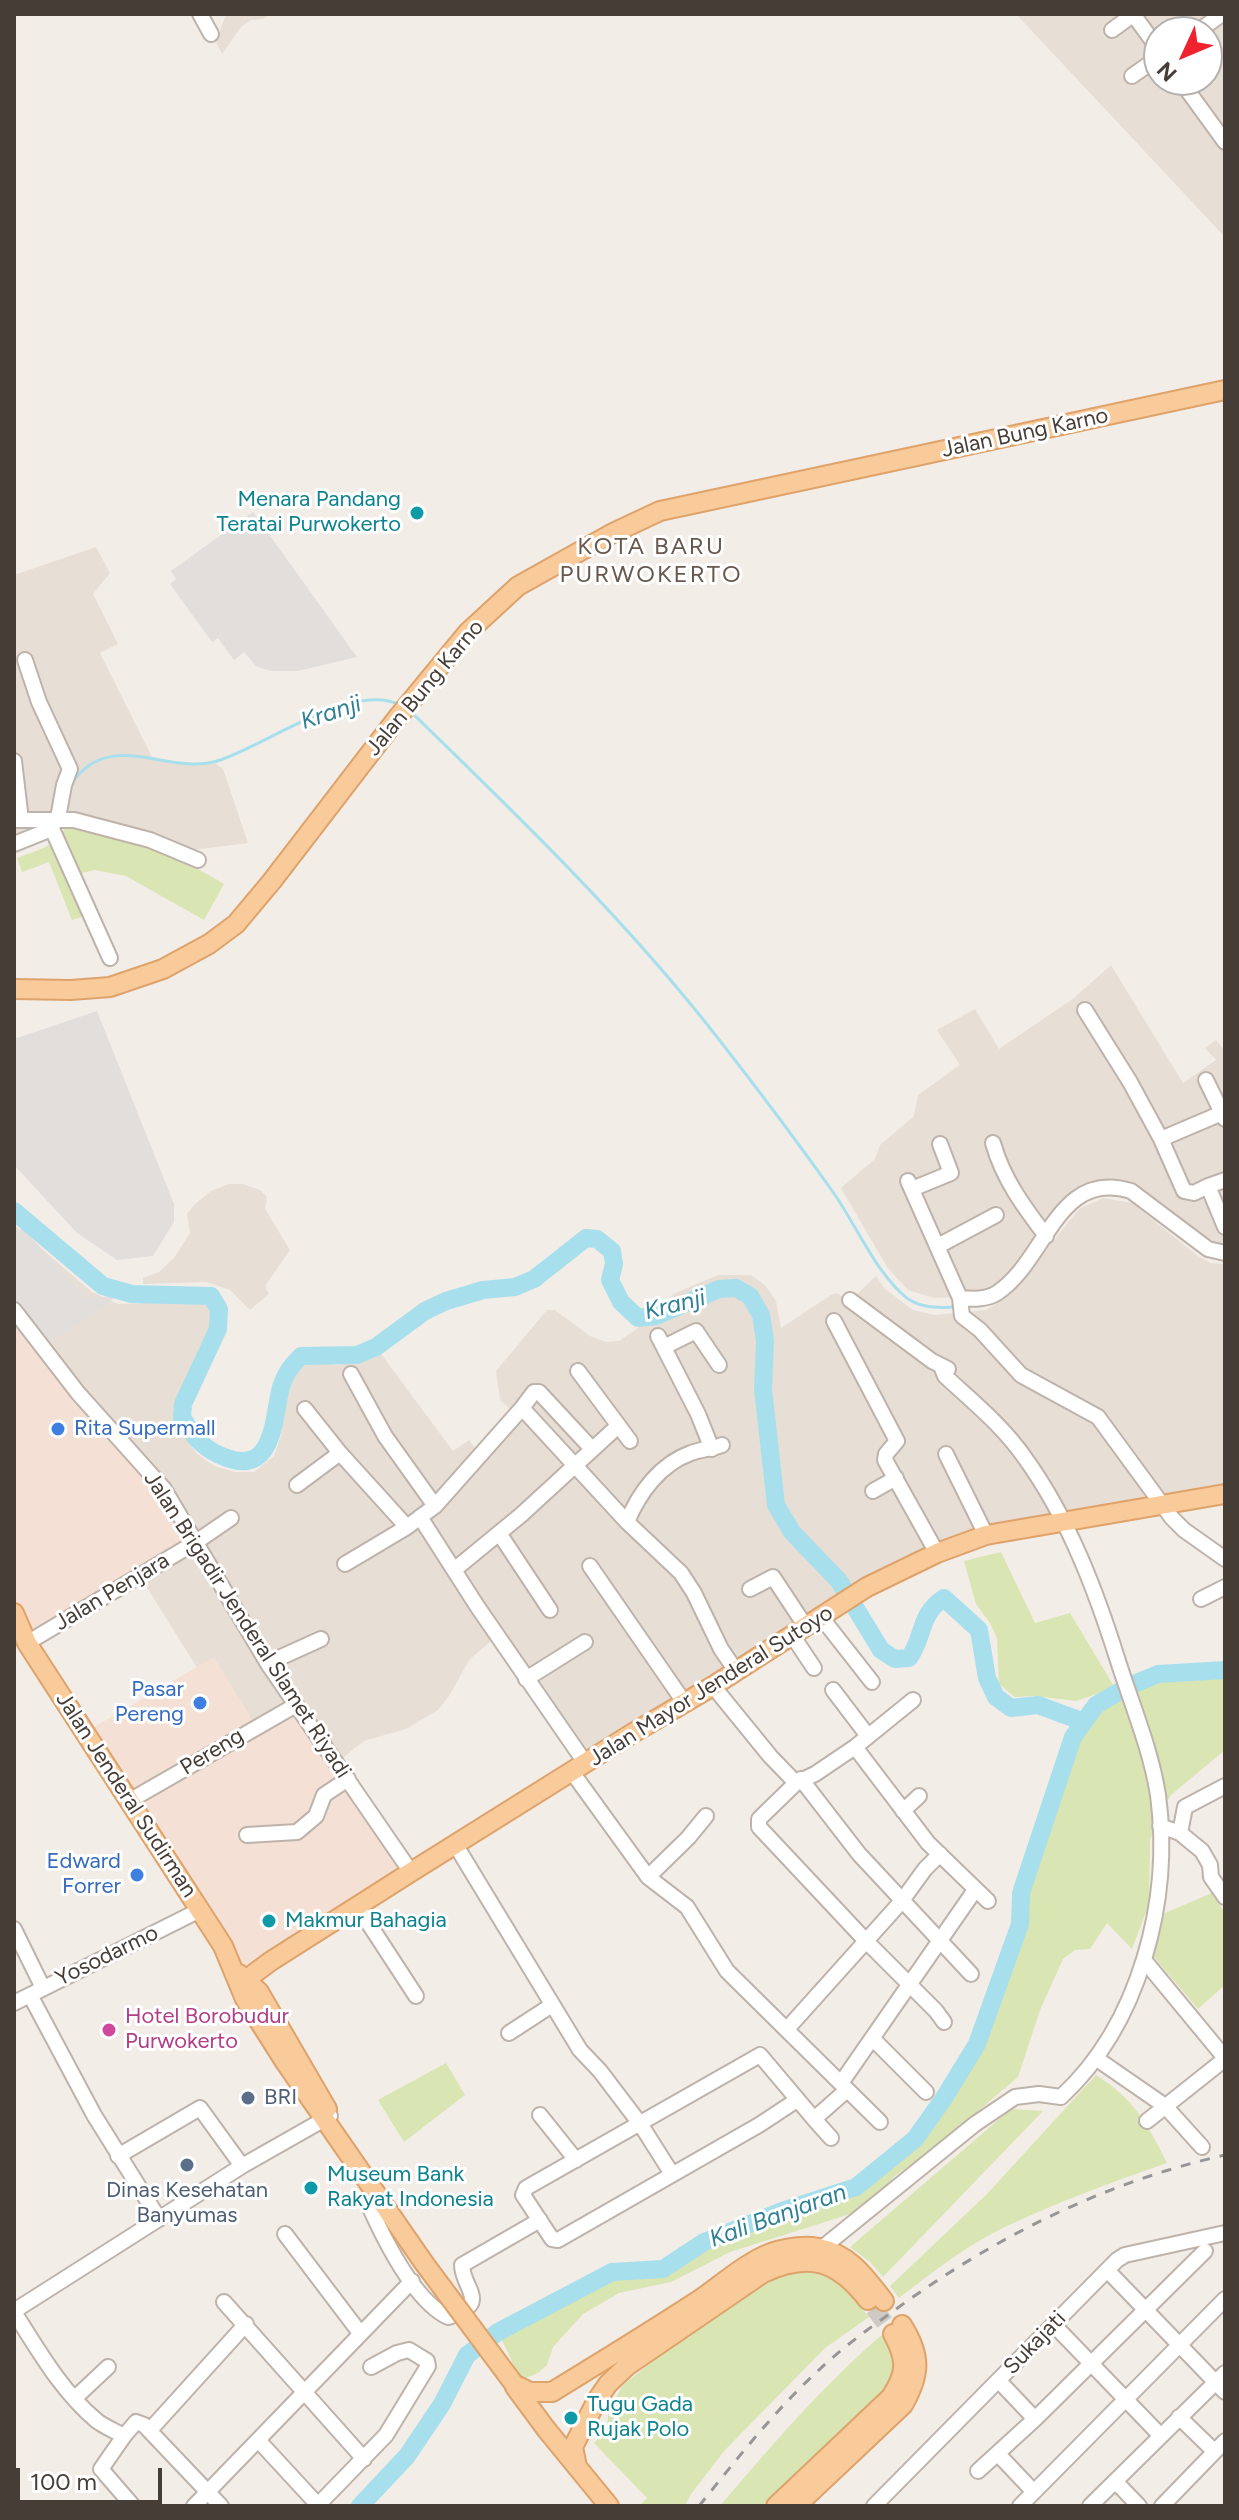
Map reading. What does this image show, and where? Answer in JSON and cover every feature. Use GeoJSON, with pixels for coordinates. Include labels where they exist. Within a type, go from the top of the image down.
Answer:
{"type":"FeatureCollection","features":[{"type":"Feature","properties":{"kind":"main road","name":"Jalan Bung Karno"},"geometry":{"type":"LineString","coordinates":[[14,989],[110,987],[163,969],[209,944],[236,924],[468,632],[518,586],[611,534],[660,511],[1225,390]]}},
{"type":"Feature","properties":{"kind":"main road","name":"Jalan Mayor Jenderal Sutoyo"},"geometry":{"type":"LineString","coordinates":[[240,1978],[713,1686],[867,1587],[937,1553],[986,1535],[1225,1494]]}},
{"type":"Feature","properties":{"kind":"main road","name":"Jalan Jenderal Sudirman"},"geometry":{"type":"LineString","coordinates":[[18,1627],[200,1910],[240,1978],[245,1999],[304,2092],[330,2121],[376,2195],[514,2384]]}},
{"type":"Feature","properties":{"kind":"main road"},"geometry":{"type":"LineString","coordinates":[[514,2384],[530,2392],[552,2392],[567,2389],[582,2396],[589,2410],[585,2426],[570,2437],[557,2436],[542,2423],[542,2402],[552,2392],[667,2321],[758,2259],[803,2246],[822,2248],[859,2268],[879,2305],[853,2281],[833,2268],[800,2260],[783,2264],[763,2273],[627,2366],[608,2384],[585,2426],[573,2447],[577,2467]]}},
{"type":"Feature","properties":{"kind":"main road"},"geometry":{"type":"LineString","coordinates":[[776,2506],[891,2397],[903,2380],[904,2355],[898,2329],[915,2350],[917,2369],[913,2388],[903,2405],[796,2506]]}},
{"type":"Feature","properties":{"kind":"main road"},"geometry":{"type":"LineString","coordinates":[[514,2384],[609,2506]]}},
{"type":"Feature","properties":{"kind":"street"},"geometry":{"type":"LineString","coordinates":[[200,14],[211,34]]}},
{"type":"Feature","properties":{"kind":"street"},"geometry":{"type":"LineString","coordinates":[[1112,30],[1133,14]]}},
{"type":"Feature","properties":{"kind":"street"},"geometry":{"type":"LineString","coordinates":[[1132,76],[1143,68]]}},
{"type":"Feature","properties":{"kind":"street"},"geometry":{"type":"LineString","coordinates":[[1192,96],[1225,142]]}},
{"type":"Feature","properties":{"kind":"street"},"geometry":{"type":"LineString","coordinates":[[22,670],[69,763],[59,826],[110,958]]}},
{"type":"Feature","properties":{"kind":"street"},"geometry":{"type":"LineString","coordinates":[[14,761],[18,820],[150,840],[198,860]]}},
{"type":"Feature","properties":{"kind":"street"},"geometry":{"type":"LineString","coordinates":[[14,844],[59,826]]}},
{"type":"Feature","properties":{"kind":"street"},"geometry":{"type":"LineString","coordinates":[[1085,1010],[1130,1082],[1161,1139],[1184,1191],[1194,1193],[1225,1180]]}},
{"type":"Feature","properties":{"kind":"street"},"geometry":{"type":"LineString","coordinates":[[1161,1139],[1223,1116],[1220,1096],[1206,1080]]}},
{"type":"Feature","properties":{"kind":"street"},"geometry":{"type":"LineString","coordinates":[[993,1143],[1013,1190],[1046,1236]]}},
{"type":"Feature","properties":{"kind":"street"},"geometry":{"type":"LineString","coordinates":[[940,1144],[951,1173],[910,1185],[961,1303],[962,1316],[980,1330],[1021,1375],[1098,1417],[1161,1504],[1184,1530],[1225,1559]]}},
{"type":"Feature","properties":{"kind":"street"},"geometry":{"type":"LineString","coordinates":[[1208,1186],[1225,1227]]}},
{"type":"Feature","properties":{"kind":"street"},"geometry":{"type":"LineString","coordinates":[[961,1303],[998,1292],[1046,1236],[1071,1200],[1097,1188],[1119,1187],[1143,1198],[1208,1249],[1225,1253]]}},
{"type":"Feature","properties":{"kind":"street"},"geometry":{"type":"LineString","coordinates":[[938,1246],[996,1215]]}},
{"type":"Feature","properties":{"kind":"street"},"geometry":{"type":"LineString","coordinates":[[822,2248],[975,2124],[1015,2097],[1039,2094],[1061,2097],[1097,2059],[1119,2022],[1144,1960],[1158,1878],[1160,1826],[1152,1768],[1104,1617],[1067,1521],[1037,1465],[1004,1422],[952,1370],[941,1366],[850,1300]]}},
{"type":"Feature","properties":{"kind":"street","name":"Jalan Brigadir Jenderal Slamet Riyadi"},"geometry":{"type":"LineString","coordinates":[[14,1310],[78,1393],[164,1489],[268,1663],[411,1872]]}},
{"type":"Feature","properties":{"kind":"street"},"geometry":{"type":"LineString","coordinates":[[834,1321],[897,1441],[885,1457],[937,1553]]}},
{"type":"Feature","properties":{"kind":"street"},"geometry":{"type":"LineString","coordinates":[[627,1522],[646,1488],[669,1465],[689,1453],[717,1447],[661,1342],[696,1331],[719,1365]]}},
{"type":"Feature","properties":{"kind":"street"},"geometry":{"type":"LineString","coordinates":[[578,1371],[630,1441]]}},
{"type":"Feature","properties":{"kind":"street"},"geometry":{"type":"LineString","coordinates":[[351,1374],[385,1436],[435,1506]]}},
{"type":"Feature","properties":{"kind":"street"},"geometry":{"type":"LineString","coordinates":[[345,1564],[407,1527],[435,1506],[534,1392],[539,1392],[592,1449]]}},
{"type":"Feature","properties":{"kind":"street"},"geometry":{"type":"LineString","coordinates":[[522,1408],[627,1522],[681,1573],[736,1671]]}},
{"type":"Feature","properties":{"kind":"street"},"geometry":{"type":"LineString","coordinates":[[305,1409],[407,1527]]}},
{"type":"Feature","properties":{"kind":"street"},"geometry":{"type":"LineString","coordinates":[[454,1570],[618,1426]]}},
{"type":"Feature","properties":{"kind":"street"},"geometry":{"type":"LineString","coordinates":[[297,1485],[340,1453]]}},
{"type":"Feature","properties":{"kind":"street"},"geometry":{"type":"LineString","coordinates":[[946,1454],[986,1535]]}},
{"type":"Feature","properties":{"kind":"street"},"geometry":{"type":"LineString","coordinates":[[873,1491],[896,1478]]}},
{"type":"Feature","properties":{"kind":"street"},"geometry":{"type":"LineString","coordinates":[[420,1517],[526,1679],[648,1877],[687,1907],[727,1971],[880,2122]]}},
{"type":"Feature","properties":{"kind":"street","name":"Jalan Penjara"},"geometry":{"type":"LineString","coordinates":[[18,1627],[196,1542],[231,1518]]}},
{"type":"Feature","properties":{"kind":"street"},"geometry":{"type":"LineString","coordinates":[[499,1533],[550,1610]]}},
{"type":"Feature","properties":{"kind":"street"},"geometry":{"type":"LineString","coordinates":[[590,1566],[684,1702]]}},
{"type":"Feature","properties":{"kind":"street"},"geometry":{"type":"LineString","coordinates":[[750,1589],[773,1577],[810,1624],[872,1682]]}},
{"type":"Feature","properties":{"kind":"street"},"geometry":{"type":"LineString","coordinates":[[1201,1599],[1225,1587]]}},
{"type":"Feature","properties":{"kind":"street"},"geometry":{"type":"LineString","coordinates":[[810,1624],[814,1668]]}},
{"type":"Feature","properties":{"kind":"street"},"geometry":{"type":"LineString","coordinates":[[268,1663],[321,1639]]}},
{"type":"Feature","properties":{"kind":"street"},"geometry":{"type":"LineString","coordinates":[[526,1679],[585,1642]]}},
{"type":"Feature","properties":{"kind":"street"},"geometry":{"type":"LineString","coordinates":[[713,1686],[770,1756],[798,1781],[901,1902],[971,1974]]}},
{"type":"Feature","properties":{"kind":"street"},"geometry":{"type":"LineString","coordinates":[[833,1690],[868,1736]]}},
{"type":"Feature","properties":{"kind":"street"},"geometry":{"type":"LineString","coordinates":[[913,1700],[855,1747],[815,1774],[798,1781],[759,1819],[758,1824],[944,2022]]}},
{"type":"Feature","properties":{"kind":"street","name":"Pereng"},"geometry":{"type":"LineString","coordinates":[[129,1801],[296,1705]]}},
{"type":"Feature","properties":{"kind":"street"},"geometry":{"type":"LineString","coordinates":[[855,1747],[940,1854],[988,1901]]}},
{"type":"Feature","properties":{"kind":"street"},"geometry":{"type":"LineString","coordinates":[[247,1835],[297,1832],[316,1816],[324,1795],[348,1779]]}},
{"type":"Feature","properties":{"kind":"street"},"geometry":{"type":"LineString","coordinates":[[1180,1833],[1185,1807],[1225,1786]]}},
{"type":"Feature","properties":{"kind":"street"},"geometry":{"type":"LineString","coordinates":[[903,1811],[919,1796]]}},
{"type":"Feature","properties":{"kind":"street"},"geometry":{"type":"LineString","coordinates":[[648,1877],[706,1816]]}},
{"type":"Feature","properties":{"kind":"street"},"geometry":{"type":"LineString","coordinates":[[1160,1826],[1180,1833],[1202,1851],[1225,1897]]}},
{"type":"Feature","properties":{"kind":"street"},"geometry":{"type":"LineString","coordinates":[[455,1844],[580,2050],[641,2125],[672,2174]]}},
{"type":"Feature","properties":{"kind":"street"},"geometry":{"type":"LineString","coordinates":[[787,2029],[940,1854]]}},
{"type":"Feature","properties":{"kind":"street"},"geometry":{"type":"LineString","coordinates":[[814,2119],[844,2086],[872,2038],[975,1890]]}},
{"type":"Feature","properties":{"kind":"street"},"geometry":{"type":"LineString","coordinates":[[358,1907],[416,1996]]}},
{"type":"Feature","properties":{"kind":"street","name":"Yosodarmo"},"geometry":{"type":"LineString","coordinates":[[14,2003],[200,1910]]}},
{"type":"Feature","properties":{"kind":"street"},"geometry":{"type":"LineString","coordinates":[[14,1929],[36,1992],[118,2156],[159,2219]]}},
{"type":"Feature","properties":{"kind":"street"},"geometry":{"type":"LineString","coordinates":[[1144,1960],[1225,2058],[1147,2121]]}},
{"type":"Feature","properties":{"kind":"street"},"geometry":{"type":"LineString","coordinates":[[509,2033],[552,2005]]}},
{"type":"Feature","properties":{"kind":"street"},"geometry":{"type":"LineString","coordinates":[[872,2038],[926,2092]]}},
{"type":"Feature","properties":{"kind":"street"},"geometry":{"type":"LineString","coordinates":[[797,2100],[558,2240],[552,2239],[523,2192],[760,2055],[831,2138]]}},
{"type":"Feature","properties":{"kind":"street"},"geometry":{"type":"LineString","coordinates":[[1097,2059],[1165,2106],[1202,2147]]}},
{"type":"Feature","properties":{"kind":"street"},"geometry":{"type":"LineString","coordinates":[[118,2156],[200,2108],[242,2166]]}},
{"type":"Feature","properties":{"kind":"street"},"geometry":{"type":"LineString","coordinates":[[540,2115],[576,2160]]}},
{"type":"Feature","properties":{"kind":"street"},"geometry":{"type":"LineString","coordinates":[[124,2436],[98,2421],[75,2398],[38,2350],[14,2311],[242,2166],[330,2121]]}},
{"type":"Feature","properties":{"kind":"street"},"geometry":{"type":"LineString","coordinates":[[376,2195],[371,2210],[412,2281],[448,2317],[457,2315],[471,2302],[473,2295],[462,2265],[540,2220]]}},
{"type":"Feature","properties":{"kind":"street","name":"Sukajati"},"geometry":{"type":"LineString","coordinates":[[877,2505],[1053,2324],[1125,2255],[1225,2233]]}},
{"type":"Feature","properties":{"kind":"street"},"geometry":{"type":"LineString","coordinates":[[285,2234],[360,2333]]}},
{"type":"Feature","properties":{"kind":"street"},"geometry":{"type":"LineString","coordinates":[[978,2471],[1205,2251]]}},
{"type":"Feature","properties":{"kind":"street"},"geometry":{"type":"LineString","coordinates":[[1090,2506],[1179,2417],[1222,2382],[1179,2346],[1107,2270]]}},
{"type":"Feature","properties":{"kind":"street"},"geometry":{"type":"LineString","coordinates":[[194,2506],[412,2281]]}},
{"type":"Feature","properties":{"kind":"street"},"geometry":{"type":"LineString","coordinates":[[1020,2506],[1225,2299]]}},
{"type":"Feature","properties":{"kind":"street"},"geometry":{"type":"LineString","coordinates":[[224,2302],[364,2459]]}},
{"type":"Feature","properties":{"kind":"street"},"geometry":{"type":"LineString","coordinates":[[150,2430],[246,2324]]}},
{"type":"Feature","properties":{"kind":"street"},"geometry":{"type":"LineString","coordinates":[[1053,2324],[1160,2435]]}},
{"type":"Feature","properties":{"kind":"street"},"geometry":{"type":"LineString","coordinates":[[258,2440],[318,2505],[386,2435],[428,2366],[427,2361],[405,2350],[371,2367]]}},
{"type":"Feature","properties":{"kind":"street"},"geometry":{"type":"LineString","coordinates":[[75,2398],[108,2367]]}},
{"type":"Feature","properties":{"kind":"street"},"geometry":{"type":"LineString","coordinates":[[999,2381],[1035,2419]]}},
{"type":"Feature","properties":{"kind":"street"},"geometry":{"type":"LineString","coordinates":[[1162,2506],[1220,2446],[1179,2417]]}},
{"type":"Feature","properties":{"kind":"street"},"geometry":{"type":"LineString","coordinates":[[123,2503],[101,2469],[136,2422],[150,2430],[221,2506]]}},
{"type":"Feature","properties":{"kind":"street"},"geometry":{"type":"LineString","coordinates":[[998,2454],[1033,2491]]}},
{"type":"Feature","properties":{"kind":"street"},"geometry":{"type":"LineString","coordinates":[[1115,2481],[1139,2506]]}},
{"type":"Feature","properties":{"kind":"shaded area"},"geometry":{"type":"Polygon","coordinates":[[[226,14],[270,14],[241,27],[222,54],[216,42],[226,14]]]}},
{"type":"Feature","properties":{"kind":"shaded area"},"geometry":{"type":"Polygon","coordinates":[[[1016,14],[1225,14],[1223,235],[1016,14]]]}},
{"type":"Feature","properties":{"kind":"shaded area"},"geometry":{"type":"Polygon","coordinates":[[[253,512],[357,657],[298,671],[271,671],[257,667],[244,652],[234,660],[218,638],[212,642],[170,584],[176,579],[171,571],[253,512]]]}},
{"type":"Feature","properties":{"kind":"shaded area"},"geometry":{"type":"Polygon","coordinates":[[[96,547],[110,573],[93,594],[118,644],[100,653],[152,757],[193,765],[214,762],[223,769],[248,843],[193,850],[65,828],[14,847],[14,575],[96,547]]]}},
{"type":"Feature","properties":{"kind":"shaded area"},"geometry":{"type":"Polygon","coordinates":[[[1111,965],[1183,1083],[1216,1060],[1205,1048],[1216,1040],[1225,1051],[1225,1249],[1207,1246],[1137,1193],[1096,1184],[1006,1281],[992,1290],[934,1298],[908,1290],[887,1267],[841,1188],[875,1159],[880,1145],[914,1116],[918,1095],[960,1065],[937,1030],[975,1009],[999,1049],[1074,998],[1111,965]]]}},
{"type":"Feature","properties":{"kind":"shaded area"},"geometry":{"type":"Polygon","coordinates":[[[97,1011],[174,1204],[174,1222],[153,1256],[117,1260],[77,1233],[14,1165],[14,1039],[97,1011]]]}},
{"type":"Feature","properties":{"kind":"shaded area"},"geometry":{"type":"Polygon","coordinates":[[[229,1184],[243,1184],[260,1190],[267,1197],[265,1209],[290,1250],[265,1286],[269,1294],[250,1310],[230,1290],[206,1282],[143,1284],[143,1278],[159,1272],[174,1258],[190,1233],[187,1214],[195,1204],[211,1191],[229,1184]]]}},
{"type":"Feature","properties":{"kind":"shaded area"},"geometry":{"type":"Polygon","coordinates":[[[1103,1198],[1132,1203],[1198,1256],[1210,1263],[1225,1264],[1225,1495],[989,1533],[867,1589],[586,1764],[497,1636],[470,1659],[438,1710],[406,1729],[364,1741],[345,1756],[339,1766],[293,1708],[257,1728],[196,1666],[141,1578],[14,1310],[14,1225],[92,1292],[118,1304],[197,1301],[208,1305],[213,1313],[213,1330],[173,1418],[196,1453],[214,1466],[235,1472],[254,1472],[274,1456],[281,1435],[286,1399],[297,1370],[312,1362],[339,1365],[381,1354],[453,1451],[469,1440],[478,1452],[514,1413],[500,1400],[496,1371],[547,1310],[555,1310],[590,1336],[606,1342],[619,1341],[645,1323],[673,1294],[718,1275],[751,1275],[765,1285],[776,1301],[781,1328],[831,1295],[837,1293],[850,1301],[876,1276],[885,1289],[913,1310],[935,1315],[986,1310],[1010,1295],[1079,1209],[1103,1198]]]}},
{"type":"Feature","properties":{"kind":"shaded area"},"geometry":{"type":"Polygon","coordinates":[[[23,1228],[85,1298],[115,1296],[107,1305],[45,1345],[14,1305],[14,1233],[23,1228]]]}},
{"type":"Feature","properties":{"kind":"shaded area"},"geometry":{"type":"Polygon","coordinates":[[[14,1311],[164,1489],[193,1538],[27,1643],[14,1620],[14,1311]]]}},
{"type":"Feature","properties":{"kind":"shaded area"},"geometry":{"type":"Polygon","coordinates":[[[214,1657],[255,1724],[293,1701],[408,1869],[241,1975],[89,1730],[214,1657]]]}},
{"type":"Feature","properties":{"kind":"green space"},"geometry":{"type":"Polygon","coordinates":[[[65,828],[107,835],[148,847],[224,884],[204,920],[126,876],[95,870],[77,874],[92,914],[72,920],[49,862],[22,872],[17,858],[51,844],[65,828]]]}},
{"type":"Feature","properties":{"kind":"green space"},"geometry":{"type":"Polygon","coordinates":[[[1001,1552],[1035,1623],[1070,1613],[1115,1688],[1076,1701],[1015,1697],[999,1684],[997,1638],[976,1604],[964,1561],[1001,1552]]]}},
{"type":"Feature","properties":{"kind":"green space"},"geometry":{"type":"Polygon","coordinates":[[[1225,1670],[1225,1750],[1171,1795],[1162,1809],[1150,1840],[1149,1904],[1132,1949],[1107,1923],[1090,1949],[1075,1950],[1063,1959],[1040,2010],[1018,2077],[930,2152],[896,2175],[863,2210],[730,2252],[671,2282],[619,2293],[583,2314],[553,2347],[547,2365],[538,2373],[521,2380],[498,2332],[612,2272],[663,2269],[704,2242],[782,2211],[856,2187],[915,2139],[977,2044],[1020,1924],[1021,1893],[1073,1737],[1096,1705],[1129,1686],[1158,1674],[1225,1670]]]}},
{"type":"Feature","properties":{"kind":"green space"},"geometry":{"type":"Polygon","coordinates":[[[1212,1893],[1225,1913],[1225,1985],[1198,2009],[1153,1956],[1158,1916],[1212,1893]]]}},
{"type":"Feature","properties":{"kind":"green space"},"geometry":{"type":"Polygon","coordinates":[[[446,2063],[465,2095],[404,2142],[378,2100],[446,2063]]]}},
{"type":"Feature","properties":{"kind":"green space"},"geometry":{"type":"Polygon","coordinates":[[[1096,2075],[1130,2103],[1167,2163],[1026,2217],[993,2233],[951,2259],[899,2298],[890,2286],[987,2194],[1096,2075]]]}},
{"type":"Feature","properties":{"kind":"green space"},"geometry":{"type":"Polygon","coordinates":[[[1011,2109],[1043,2111],[883,2277],[850,2247],[1011,2109]]]}},
{"type":"Feature","properties":{"kind":"green space"},"geometry":{"type":"Polygon","coordinates":[[[804,2269],[840,2283],[869,2317],[825,2348],[725,2450],[685,2506],[639,2506],[647,2498],[594,2443],[606,2431],[609,2410],[623,2385],[668,2349],[764,2285],[784,2274],[804,2269]]]}},
{"type":"Feature","properties":{"kind":"green space"},"geometry":{"type":"Polygon","coordinates":[[[884,2333],[894,2353],[893,2381],[762,2506],[720,2506],[819,2395],[884,2333]]]}},
{"type":"Feature","properties":{"kind":"waterway","name":"Kranji"},"geometry":{"type":"LineString","coordinates":[[70,786],[85,768],[102,759],[120,756],[198,764],[217,761],[333,708],[380,700],[400,705]]}},
{"type":"Feature","properties":{"kind":"waterway","name":"Kranji"},"geometry":{"type":"LineString","coordinates":[[410,711],[608,909],[682,993],[819,1173],[891,1282],[907,1298],[920,1305],[957,1307]]}},
{"type":"Feature","properties":{"kind":"waterway","name":"Kranji"},"geometry":{"type":"LineString","coordinates":[[14,852],[51,837]]}},
{"type":"Feature","properties":{"kind":"waterway","name":"Kranji"},"geometry":{"type":"LineString","coordinates":[[14,1211],[103,1286],[132,1294],[211,1296],[219,1309],[218,1329],[183,1404],[182,1417],[206,1447],[219,1455],[243,1461],[255,1458],[263,1451],[273,1427],[283,1382],[301,1356],[357,1355],[376,1347],[425,1311],[446,1301],[483,1290],[515,1287],[534,1279],[586,1238],[597,1239],[612,1251],[614,1264],[610,1280],[621,1302],[638,1318],[656,1316],[719,1289],[736,1288],[750,1296],[761,1315],[765,1341],[763,1389],[776,1505],[792,1532],[839,1581],[881,1650],[895,1659],[909,1658],[930,1611],[944,1598],[979,1630],[987,1678],[996,1697],[1011,1708],[1038,1705],[1084,1722]]}},
{"type":"Feature","properties":{"kind":"waterway","name":"Kali Banjaran"},"geometry":{"type":"LineString","coordinates":[[360,2506],[407,2456],[442,2404],[467,2355],[498,2332],[612,2272],[663,2269],[704,2242],[782,2211],[856,2187],[915,2139],[977,2044],[1020,1924],[1021,1893],[1073,1737],[1096,1705],[1129,1686],[1158,1674],[1225,1670]]}},
{"type":"Feature","properties":{"kind":"tunnel"},"geometry":{"type":"LineString","coordinates":[[874,2308],[893,2334]]}},
{"type":"Feature","properties":{"kind":"railway"},"geometry":{"type":"LineString","coordinates":[[699,2506],[787,2401],[828,2361],[930,2285],[1009,2237],[1092,2197],[1225,2155]]}},
{"type":"Feature","properties":{"kind":"place","name":"Menara Pandang Teratai Purwokerto"},"geometry":{"type":"Point","coordinates":[417,513]}},
{"type":"Feature","properties":{"kind":"place","name":"Rita Supermall"},"geometry":{"type":"Point","coordinates":[58,1429]}},
{"type":"Feature","properties":{"kind":"place","name":"Pasar Pereng"},"geometry":{"type":"Point","coordinates":[200,1703]}},
{"type":"Feature","properties":{"kind":"place","name":"Edward Forrer"},"geometry":{"type":"Point","coordinates":[137,1875]}},
{"type":"Feature","properties":{"kind":"place","name":"Makmur Bahagia"},"geometry":{"type":"Point","coordinates":[269,1921]}},
{"type":"Feature","properties":{"kind":"place","name":"Hotel Borobudur Purwokerto"},"geometry":{"type":"Point","coordinates":[109,2030]}},
{"type":"Feature","properties":{"kind":"place","name":"BRI"},"geometry":{"type":"Point","coordinates":[248,2098]}},
{"type":"Feature","properties":{"kind":"place","name":"Dinas Kesehatan Banyumas"},"geometry":{"type":"Point","coordinates":[187,2165]}},
{"type":"Feature","properties":{"kind":"place","name":"Museum Bank Rakyat Indonesia"},"geometry":{"type":"Point","coordinates":[311,2188]}},
{"type":"Feature","properties":{"kind":"place","name":"Tugu Gada Rujak Polo"},"geometry":{"type":"Point","coordinates":[571,2418]}},
{"type":"Feature","properties":{"kind":"district","name":"KOTA BARU PURWOKERTO"},"geometry":{"type":"Point","coordinates":[651,561]}}]}
